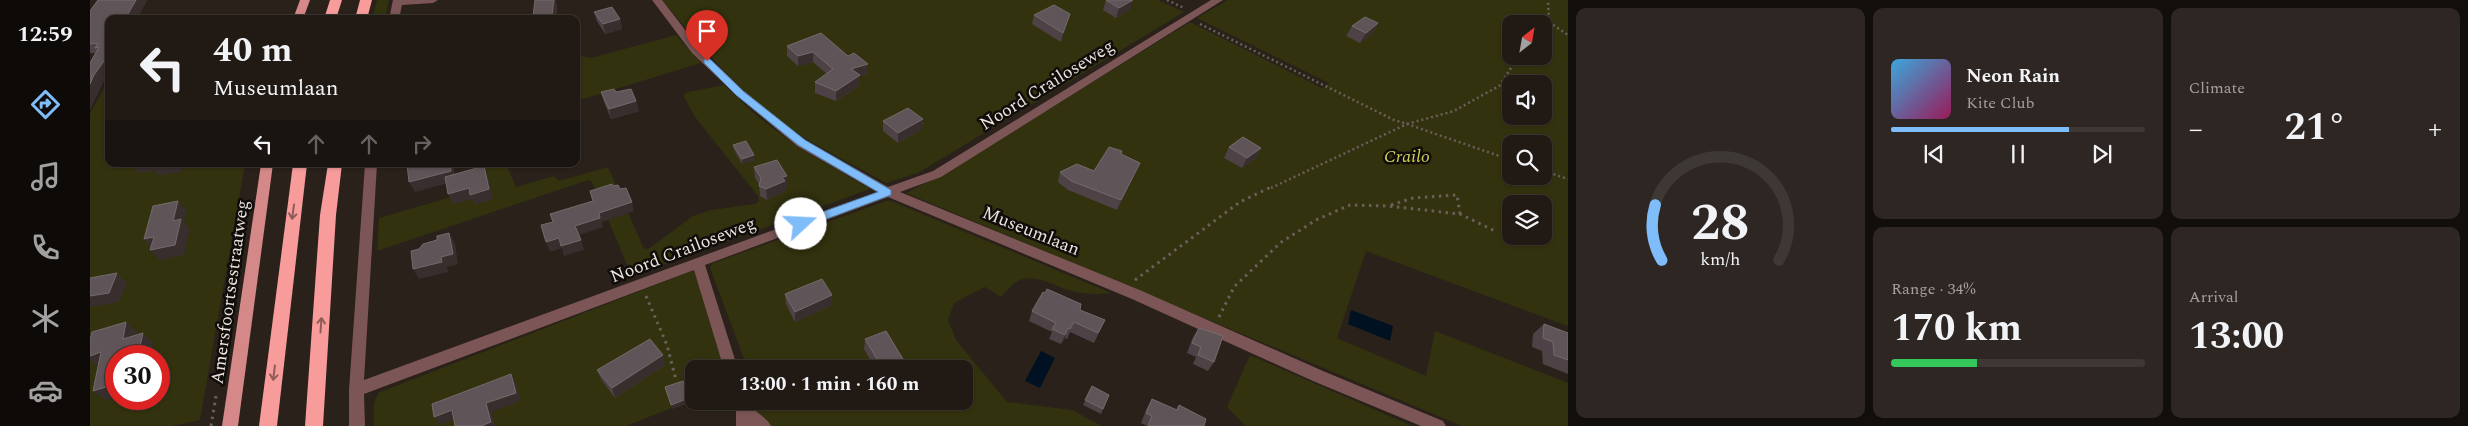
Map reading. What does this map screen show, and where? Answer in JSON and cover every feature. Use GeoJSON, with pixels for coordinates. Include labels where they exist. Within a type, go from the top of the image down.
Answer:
{"type":"FeatureCollection","features":[{"type":"Feature","properties":{"kind":"highway"},"geometry":{"type":"LineString","coordinates":[[331,15],[336,0]]}},
{"type":"Feature","properties":{"kind":"highway"},"geometry":{"type":"LineString","coordinates":[[361,15],[366,0]]}},
{"type":"Feature","properties":{"kind":"highway"},"geometry":{"type":"LineString","coordinates":[[268,426],[300,167]]}},
{"type":"Feature","properties":{"kind":"highway"},"geometry":{"type":"LineString","coordinates":[[314,426],[328,215],[335,167]]}},
{"type":"Feature","properties":{"kind":"main road"},"geometry":{"type":"LineString","coordinates":[[299,15],[305,0]]}},
{"type":"Feature","properties":{"kind":"main road","name":"Amersfoortsestraatweg"},"geometry":{"type":"LineString","coordinates":[[230,426],[267,167]]}},
{"type":"Feature","properties":{"kind":"street"},"geometry":{"type":"LineString","coordinates":[[395,15],[398,2],[433,0]]}},
{"type":"Feature","properties":{"kind":"street","name":"Museumlaan"},"geometry":{"type":"LineString","coordinates":[[657,0],[696,51],[740,93],[801,143],[887,192],[1122,289],[1438,426]]}},
{"type":"Feature","properties":{"kind":"street","name":"Noord Crailoseweg"},"geometry":{"type":"LineString","coordinates":[[356,390],[936,174],[1218,0]]}},
{"type":"Feature","properties":{"kind":"street"},"geometry":{"type":"LineString","coordinates":[[357,426],[356,390],[371,167]]}},
{"type":"Feature","properties":{"kind":"street"},"geometry":{"type":"LineString","coordinates":[[698,263],[728,360]]}},
{"type":"Feature","properties":{"kind":"street"},"geometry":{"type":"LineString","coordinates":[[743,410],[744,426]]}},
{"type":"Feature","properties":{"kind":"street"},"geometry":{"type":"LineString","coordinates":[[747,410],[763,426]]}},
{"type":"Feature","properties":{"kind":"path"},"geometry":{"type":"LineString","coordinates":[[1548,0],[1549,15]]}},
{"type":"Feature","properties":{"kind":"path"},"geometry":{"type":"LineString","coordinates":[[1188,18],[1394,120],[1502,157]]}},
{"type":"Feature","properties":{"kind":"path"},"geometry":{"type":"LineString","coordinates":[[1552,24],[1568,35]]}},
{"type":"Feature","properties":{"kind":"path"},"geometry":{"type":"LineString","coordinates":[[1122,289],[1240,202],[1406,124],[1454,111],[1498,86],[1513,65]]}},
{"type":"Feature","properties":{"kind":"path"},"geometry":{"type":"LineString","coordinates":[[1552,174],[1568,179]]}},
{"type":"Feature","properties":{"kind":"path"},"geometry":{"type":"LineString","coordinates":[[1388,206],[1413,198],[1457,195],[1460,214]]}},
{"type":"Feature","properties":{"kind":"path"},"geometry":{"type":"LineString","coordinates":[[1213,329],[1234,287],[1280,243],[1316,220],[1350,205],[1388,206],[1460,214],[1495,231]]}},
{"type":"Feature","properties":{"kind":"path"},"geometry":{"type":"LineString","coordinates":[[641,284],[667,345],[676,380]]}},
{"type":"Feature","properties":{"kind":"green space"},"geometry":{"type":"Polygon","coordinates":[[[377,0],[389,0],[386,15],[373,15],[377,0]]]}},
{"type":"Feature","properties":{"kind":"green space"},"geometry":{"type":"Polygon","coordinates":[[[662,0],[1158,0],[1184,12],[918,173],[886,183],[811,142],[769,113],[726,73],[662,0]]]}},
{"type":"Feature","properties":{"kind":"green space","name":"Crailo"},"geometry":{"type":"Polygon","coordinates":[[[1228,0],[1568,0],[1568,326],[1366,251],[1337,338],[1426,376],[1435,331],[1568,383],[1568,426],[1462,426],[906,193],[946,173],[1190,22],[1322,88],[1329,83],[1197,18],[1228,0]]]}},
{"type":"Feature","properties":{"kind":"green space"},"geometry":{"type":"Polygon","coordinates":[[[676,35],[701,63],[580,100],[580,56],[591,58],[676,35]]]}},
{"type":"Feature","properties":{"kind":"green space"},"geometry":{"type":"Polygon","coordinates":[[[724,85],[757,116],[799,148],[870,189],[632,276],[592,182],[588,180],[377,251],[379,218],[482,188],[486,185],[480,167],[507,167],[516,187],[554,176],[559,181],[608,167],[644,249],[650,248],[693,216],[711,210],[755,204],[759,201],[758,196],[695,117],[684,97],[684,94],[724,85]]]}},
{"type":"Feature","properties":{"kind":"green space"},"geometry":{"type":"Polygon","coordinates":[[[105,87],[105,167],[244,167],[200,420],[172,426],[90,426],[90,113],[105,87]]]}},
{"type":"Feature","properties":{"kind":"green space"},"geometry":{"type":"Polygon","coordinates":[[[889,200],[1111,293],[1082,293],[1031,278],[1018,281],[1001,297],[985,287],[954,303],[948,320],[956,340],[972,360],[745,360],[710,268],[713,263],[889,200]]]}},
{"type":"Feature","properties":{"kind":"green space"},"geometry":{"type":"Polygon","coordinates":[[[694,270],[727,360],[685,360],[685,403],[626,426],[374,426],[374,404],[378,393],[694,270]]]}},
{"type":"Feature","properties":{"kind":"green space"},"geometry":{"type":"Polygon","coordinates":[[[1250,355],[1412,426],[1246,426],[1227,407],[1250,355]]]}},
{"type":"Feature","properties":{"kind":"green space"},"geometry":{"type":"Polygon","coordinates":[[[973,361],[1007,402],[1072,410],[1102,426],[751,426],[745,410],[973,410],[973,361]]]}},
{"type":"Feature","properties":{"kind":"water"},"geometry":{"type":"Polygon","coordinates":[[[1351,310],[1393,326],[1390,341],[1348,324],[1351,310]]]}},
{"type":"Feature","properties":{"kind":"water"},"geometry":{"type":"Polygon","coordinates":[[[1041,351],[1055,358],[1040,388],[1025,381],[1041,351]]]}},
{"type":"Feature","properties":{"kind":"building"},"geometry":{"type":"Polygon","coordinates":[[[98,0],[136,0],[127,15],[105,15],[105,60],[90,84],[90,76],[92,76],[90,74],[90,63],[99,47],[95,48],[98,43],[90,44],[90,11],[98,0]]]}},
{"type":"Feature","properties":{"kind":"building"},"geometry":{"type":"Polygon","coordinates":[[[535,0],[554,0],[552,15],[533,15],[535,0]]]}},
{"type":"Feature","properties":{"kind":"building"},"geometry":{"type":"Polygon","coordinates":[[[1106,0],[1133,0],[1119,8],[1106,0]]]}},
{"type":"Feature","properties":{"kind":"building"},"geometry":{"type":"Polygon","coordinates":[[[1054,5],[1070,14],[1063,33],[1034,15],[1054,5]]]}},
{"type":"Feature","properties":{"kind":"building"},"geometry":{"type":"Polygon","coordinates":[[[612,7],[620,19],[603,24],[594,12],[612,7]]]}},
{"type":"Feature","properties":{"kind":"building"},"geometry":{"type":"Polygon","coordinates":[[[1365,17],[1378,23],[1366,33],[1352,26],[1365,17]]]}},
{"type":"Feature","properties":{"kind":"building"},"geometry":{"type":"Polygon","coordinates":[[[821,33],[848,56],[854,53],[868,64],[851,69],[860,75],[836,91],[815,82],[833,69],[813,52],[798,56],[787,46],[821,33]]]}},
{"type":"Feature","properties":{"kind":"building"},"geometry":{"type":"Polygon","coordinates":[[[614,89],[616,92],[631,89],[636,101],[609,109],[601,92],[614,89]]]}},
{"type":"Feature","properties":{"kind":"building"},"geometry":{"type":"Polygon","coordinates":[[[908,108],[923,119],[898,133],[883,121],[908,108]]]}},
{"type":"Feature","properties":{"kind":"building"},"geometry":{"type":"Polygon","coordinates":[[[1243,137],[1261,148],[1247,158],[1229,147],[1243,137]]]}},
{"type":"Feature","properties":{"kind":"building"},"geometry":{"type":"Polygon","coordinates":[[[746,141],[754,155],[742,159],[733,145],[746,141]]]}},
{"type":"Feature","properties":{"kind":"building"},"geometry":{"type":"Polygon","coordinates":[[[1109,147],[1122,151],[1121,154],[1140,163],[1121,200],[1071,181],[1060,172],[1077,164],[1094,171],[1109,147]]]}},
{"type":"Feature","properties":{"kind":"building"},"geometry":{"type":"Polygon","coordinates":[[[777,160],[787,176],[782,177],[785,181],[766,189],[759,186],[761,178],[754,167],[777,160]]]}},
{"type":"Feature","properties":{"kind":"building"},"geometry":{"type":"Polygon","coordinates":[[[407,167],[450,167],[451,171],[409,182],[407,167]]]}},
{"type":"Feature","properties":{"kind":"building"},"geometry":{"type":"Polygon","coordinates":[[[484,167],[489,189],[470,195],[469,188],[448,194],[445,177],[484,167]]]}},
{"type":"Feature","properties":{"kind":"building"},"geometry":{"type":"Polygon","coordinates":[[[612,184],[613,186],[618,185],[620,189],[626,188],[632,202],[599,213],[600,218],[575,226],[581,240],[561,246],[559,238],[546,242],[541,225],[553,222],[550,214],[593,201],[590,191],[612,184]]]}},
{"type":"Feature","properties":{"kind":"building"},"geometry":{"type":"Polygon","coordinates":[[[178,201],[173,221],[181,219],[175,245],[150,250],[154,237],[144,239],[153,206],[178,201]]]}},
{"type":"Feature","properties":{"kind":"building"},"geometry":{"type":"Polygon","coordinates":[[[449,233],[453,254],[441,257],[442,262],[413,269],[411,251],[419,249],[423,244],[437,240],[437,236],[449,233]]]}},
{"type":"Feature","properties":{"kind":"building"},"geometry":{"type":"Polygon","coordinates":[[[117,273],[109,293],[90,296],[90,278],[117,273]]]}},
{"type":"Feature","properties":{"kind":"building"},"geometry":{"type":"Polygon","coordinates":[[[822,279],[832,295],[795,312],[785,294],[822,279]]]}},
{"type":"Feature","properties":{"kind":"building"},"geometry":{"type":"Polygon","coordinates":[[[1047,289],[1081,304],[1080,310],[1105,320],[1098,333],[1074,322],[1070,329],[1068,328],[1065,335],[1052,329],[1056,323],[1032,311],[1043,292],[1045,293],[1047,289]]]}},
{"type":"Feature","properties":{"kind":"building"},"geometry":{"type":"Polygon","coordinates":[[[126,322],[123,339],[143,333],[140,345],[105,345],[105,387],[93,391],[101,352],[90,356],[92,332],[126,322]]]}},
{"type":"Feature","properties":{"kind":"building"},"geometry":{"type":"Polygon","coordinates":[[[1544,324],[1568,333],[1568,360],[1554,355],[1553,342],[1543,338],[1544,324]]]}},
{"type":"Feature","properties":{"kind":"building"},"geometry":{"type":"Polygon","coordinates":[[[1199,328],[1223,336],[1214,362],[1198,355],[1201,347],[1192,343],[1199,328]]]}},
{"type":"Feature","properties":{"kind":"building"},"geometry":{"type":"Polygon","coordinates":[[[886,331],[904,360],[875,360],[877,359],[865,339],[886,331]]]}},
{"type":"Feature","properties":{"kind":"building"},"geometry":{"type":"Polygon","coordinates":[[[650,339],[663,355],[612,388],[597,370],[650,339]]]}},
{"type":"Feature","properties":{"kind":"building"},"geometry":{"type":"Polygon","coordinates":[[[511,374],[516,393],[486,403],[491,422],[481,426],[455,426],[452,410],[434,417],[432,404],[511,374]]]}},
{"type":"Feature","properties":{"kind":"building"},"geometry":{"type":"Polygon","coordinates":[[[683,381],[685,400],[671,405],[665,387],[683,381]]]}},
{"type":"Feature","properties":{"kind":"building"},"geometry":{"type":"Polygon","coordinates":[[[1092,386],[1109,395],[1103,409],[1085,400],[1092,386]]]}},
{"type":"Feature","properties":{"kind":"building"},"geometry":{"type":"Polygon","coordinates":[[[1152,399],[1177,410],[1179,405],[1206,419],[1204,426],[1148,426],[1152,416],[1146,413],[1152,399]]]}},
{"type":"Feature","properties":{"kind":"route"},"geometry":{"type":"LineString","coordinates":[[707,61],[740,93],[801,143],[887,192],[801,224]]}}]}
